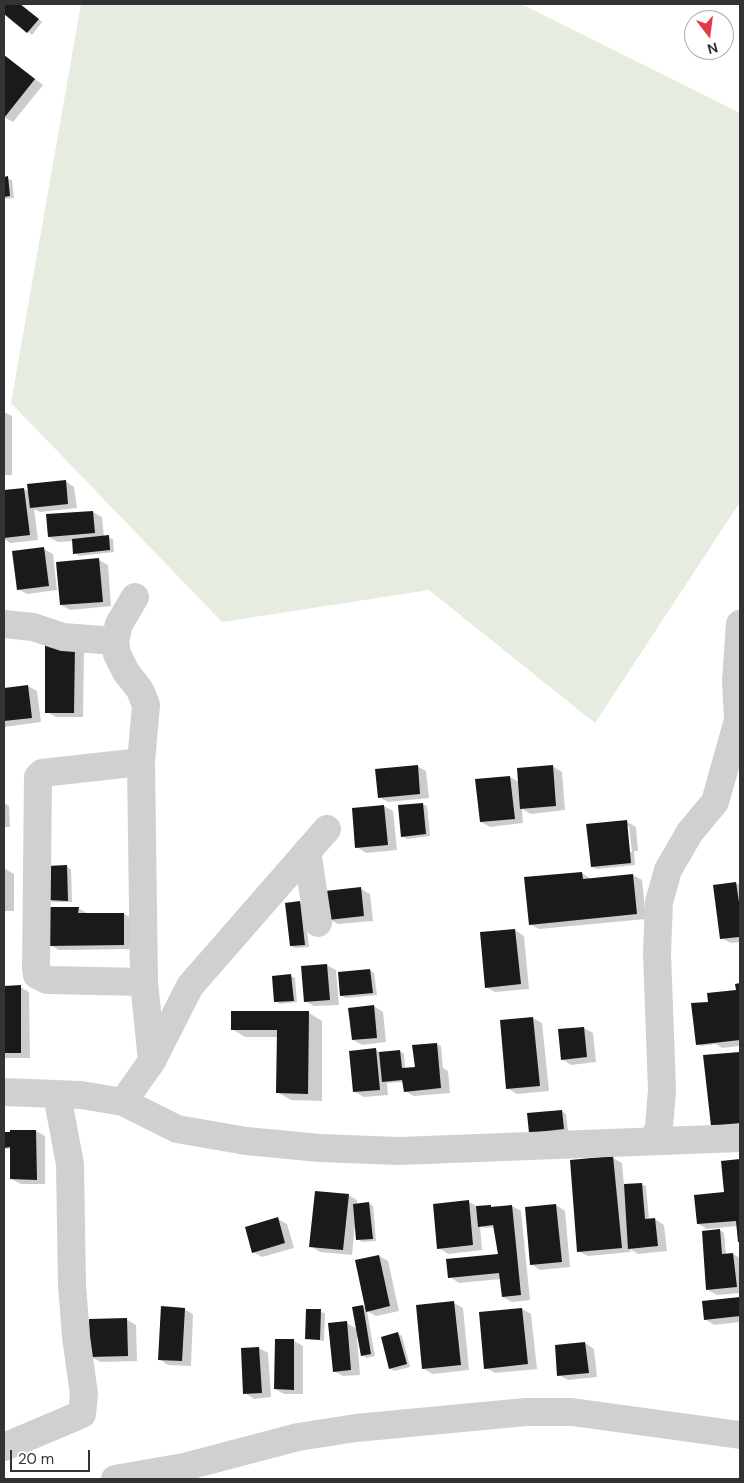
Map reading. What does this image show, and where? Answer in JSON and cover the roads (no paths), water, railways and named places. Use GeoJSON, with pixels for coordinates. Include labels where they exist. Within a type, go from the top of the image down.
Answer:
{"type":"FeatureCollection","features":[{"type":"Feature","properties":{"kind":"street"},"geometry":{"type":"LineString","coordinates":[[135,597],[119,624],[115,641],[117,654],[126,672],[140,690],[146,704],[146,729],[141,762],[144,982],[152,1060]]}},
{"type":"Feature","properties":{"kind":"street"},"geometry":{"type":"LineString","coordinates":[[4,624],[33,626],[64,638],[115,641]]}},
{"type":"Feature","properties":{"kind":"street"},"geometry":{"type":"LineString","coordinates":[[654,1139],[659,1127],[662,1090],[656,953],[659,902],[668,870],[690,832],[715,802],[738,720],[736,680],[740,624]]}},
{"type":"Feature","properties":{"kind":"street"},"geometry":{"type":"LineString","coordinates":[[141,762],[42,773],[38,778],[36,969],[37,975],[47,980],[144,982]]}},
{"type":"Feature","properties":{"kind":"street"},"geometry":{"type":"LineString","coordinates":[[123,1102],[152,1060],[190,986],[327,829]]}},
{"type":"Feature","properties":{"kind":"street"},"geometry":{"type":"LineString","coordinates":[[307,851],[318,923]]}},
{"type":"Feature","properties":{"kind":"street"},"geometry":{"type":"LineString","coordinates":[[4,1092],[81,1095],[123,1102],[176,1129],[246,1141],[320,1148],[399,1151],[654,1139],[740,1138]]}},
{"type":"Feature","properties":{"kind":"street"},"geometry":{"type":"LineString","coordinates":[[4,1446],[82,1414],[84,1394],[76,1337],[72,1285],[70,1164],[57,1095]]}},
{"type":"Feature","properties":{"kind":"street"},"geometry":{"type":"LineString","coordinates":[[115,1479],[184,1467],[298,1437],[356,1428],[526,1412],[572,1412],[740,1435]]}}]}
